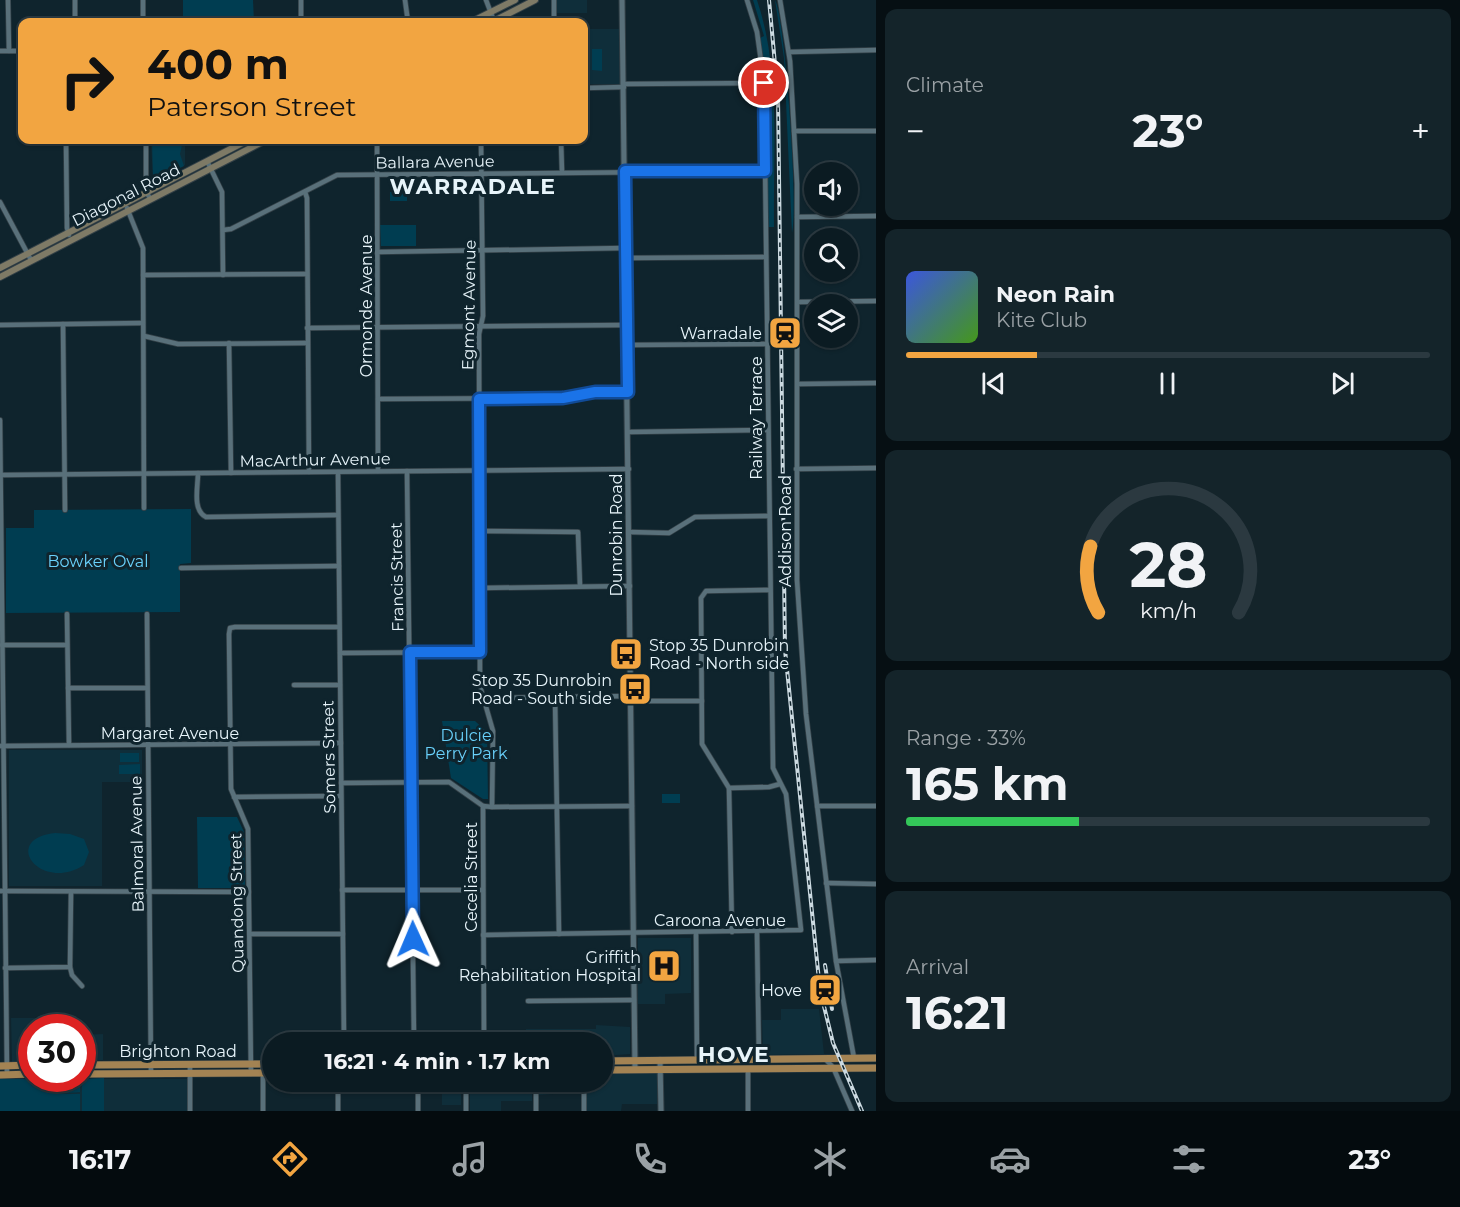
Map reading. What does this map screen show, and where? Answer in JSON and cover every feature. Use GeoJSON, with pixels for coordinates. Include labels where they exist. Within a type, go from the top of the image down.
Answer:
{"type":"FeatureCollection","features":[{"type":"Feature","properties":{"kind":"main road"},"geometry":{"type":"LineString","coordinates":[[484,18],[489,13],[515,0]]}},
{"type":"Feature","properties":{"kind":"main road"},"geometry":{"type":"LineString","coordinates":[[501,18],[535,0]]}},
{"type":"Feature","properties":{"kind":"main road","name":"Diagonal Road"},"geometry":{"type":"LineString","coordinates":[[209,164],[242,144]]}},
{"type":"Feature","properties":{"kind":"main road","name":"Diagonal Road"},"geometry":{"type":"LineString","coordinates":[[0,277],[70,236],[148,195],[209,164],[256,144]]}},
{"type":"Feature","properties":{"kind":"main road","name":"Diagonal Road"},"geometry":{"type":"LineString","coordinates":[[0,268],[70,236]]}},
{"type":"Feature","properties":{"kind":"main road"},"geometry":{"type":"LineString","coordinates":[[613,1061],[876,1058]]}},
{"type":"Feature","properties":{"kind":"main road","name":"Brighton Road"},"geometry":{"type":"LineString","coordinates":[[96,1065],[262,1064]]}},
{"type":"Feature","properties":{"kind":"main road"},"geometry":{"type":"LineString","coordinates":[[3,1066],[18,1065]]}},
{"type":"Feature","properties":{"kind":"main road"},"geometry":{"type":"LineString","coordinates":[[613,1070],[876,1068]]}},
{"type":"Feature","properties":{"kind":"main road","name":"Brighton Road"},"geometry":{"type":"LineString","coordinates":[[96,1074],[262,1073]]}},
{"type":"Feature","properties":{"kind":"main road"},"geometry":{"type":"LineString","coordinates":[[3,1075],[18,1074]]}},
{"type":"Feature","properties":{"kind":"street"},"geometry":{"type":"LineString","coordinates":[[8,0],[9,51]]}},
{"type":"Feature","properties":{"kind":"street"},"geometry":{"type":"LineString","coordinates":[[75,0],[75,18]]}},
{"type":"Feature","properties":{"kind":"street"},"geometry":{"type":"LineString","coordinates":[[143,0],[143,18]]}},
{"type":"Feature","properties":{"kind":"street"},"geometry":{"type":"LineString","coordinates":[[301,0],[301,18]]}},
{"type":"Feature","properties":{"kind":"street"},"geometry":{"type":"LineString","coordinates":[[405,0],[407,18]]}},
{"type":"Feature","properties":{"kind":"street"},"geometry":{"type":"LineString","coordinates":[[486,0],[491,18]]}},
{"type":"Feature","properties":{"kind":"street"},"geometry":{"type":"LineString","coordinates":[[554,0],[554,18]]}},
{"type":"Feature","properties":{"kind":"street","name":"Dunrobin Road"},"geometry":{"type":"LineString","coordinates":[[622,0],[635,1069]]}},
{"type":"Feature","properties":{"kind":"street","name":"Railway Terrace"},"geometry":{"type":"LineString","coordinates":[[747,0],[757,32],[764,83],[773,768],[780,784]]}},
{"type":"Feature","properties":{"kind":"street","name":"Addison Road"},"geometry":{"type":"LineString","coordinates":[[780,0],[789,52],[797,217],[796,580],[806,714],[826,883],[836,961],[854,1058]]}},
{"type":"Feature","properties":{"kind":"street"},"geometry":{"type":"LineString","coordinates":[[789,52],[876,50]]}},
{"type":"Feature","properties":{"kind":"street"},"geometry":{"type":"LineString","coordinates":[[0,51],[18,51]]}},
{"type":"Feature","properties":{"kind":"street"},"geometry":{"type":"LineString","coordinates":[[588,88],[764,83]]}},
{"type":"Feature","properties":{"kind":"street"},"geometry":{"type":"LineString","coordinates":[[794,131],[876,131]]}},
{"type":"Feature","properties":{"kind":"street"},"geometry":{"type":"LineString","coordinates":[[66,144],[70,236]]}},
{"type":"Feature","properties":{"kind":"street"},"geometry":{"type":"LineString","coordinates":[[146,144],[148,195]]}},
{"type":"Feature","properties":{"kind":"street","name":"Ormonde Avenue"},"geometry":{"type":"LineString","coordinates":[[377,144],[378,471]]}},
{"type":"Feature","properties":{"kind":"street","name":"Egmont Avenue"},"geometry":{"type":"LineString","coordinates":[[479,470],[480,327],[483,316],[481,144]]}},
{"type":"Feature","properties":{"kind":"street"},"geometry":{"type":"LineString","coordinates":[[561,144],[562,172]]}},
{"type":"Feature","properties":{"kind":"street"},"geometry":{"type":"LineString","coordinates":[[209,164],[222,192],[223,275]]}},
{"type":"Feature","properties":{"kind":"street","name":"Ballara Avenue"},"geometry":{"type":"LineString","coordinates":[[223,230],[231,229],[337,175],[765,171]]}},
{"type":"Feature","properties":{"kind":"street"},"geometry":{"type":"LineString","coordinates":[[305,192],[309,472]]}},
{"type":"Feature","properties":{"kind":"street"},"geometry":{"type":"LineString","coordinates":[[0,202],[31,260]]}},
{"type":"Feature","properties":{"kind":"street"},"geometry":{"type":"LineString","coordinates":[[126,207],[141,240],[144,336],[144,508]]}},
{"type":"Feature","properties":{"kind":"street"},"geometry":{"type":"LineString","coordinates":[[797,217],[876,216]]}},
{"type":"Feature","properties":{"kind":"street"},"geometry":{"type":"LineString","coordinates":[[378,252],[626,248]]}},
{"type":"Feature","properties":{"kind":"street"},"geometry":{"type":"LineString","coordinates":[[626,258],[766,257]]}},
{"type":"Feature","properties":{"kind":"street"},"geometry":{"type":"LineString","coordinates":[[143,275],[307,274]]}},
{"type":"Feature","properties":{"kind":"street"},"geometry":{"type":"LineString","coordinates":[[798,302],[876,301]]}},
{"type":"Feature","properties":{"kind":"street"},"geometry":{"type":"LineString","coordinates":[[0,325],[143,323]]}},
{"type":"Feature","properties":{"kind":"street"},"geometry":{"type":"LineString","coordinates":[[63,324],[65,510]]}},
{"type":"Feature","properties":{"kind":"street"},"geometry":{"type":"LineString","coordinates":[[307,328],[627,326]]}},
{"type":"Feature","properties":{"kind":"street"},"geometry":{"type":"LineString","coordinates":[[144,336],[178,344],[307,343]]}},
{"type":"Feature","properties":{"kind":"street"},"geometry":{"type":"LineString","coordinates":[[230,343],[231,473]]}},
{"type":"Feature","properties":{"kind":"street"},"geometry":{"type":"LineString","coordinates":[[627,345],[767,344]]}},
{"type":"Feature","properties":{"kind":"street"},"geometry":{"type":"LineString","coordinates":[[798,384],[876,384]]}},
{"type":"Feature","properties":{"kind":"street"},"geometry":{"type":"LineString","coordinates":[[378,399],[563,398],[595,392],[628,392]]}},
{"type":"Feature","properties":{"kind":"street"},"geometry":{"type":"LineString","coordinates":[[0,420],[2,891],[5,968],[3,1075]]}},
{"type":"Feature","properties":{"kind":"street"},"geometry":{"type":"LineString","coordinates":[[628,432],[767,430]]}},
{"type":"Feature","properties":{"kind":"street"},"geometry":{"type":"LineString","coordinates":[[796,469],[876,468]]}},
{"type":"Feature","properties":{"kind":"street","name":"MacArthur Avenue"},"geometry":{"type":"LineString","coordinates":[[0,475],[629,469]]}},
{"type":"Feature","properties":{"kind":"street","name":"Cecelia Street"},"geometry":{"type":"LineString","coordinates":[[479,470],[480,686],[493,731],[492,807],[483,806],[484,1032]]}},
{"type":"Feature","properties":{"kind":"street","name":"Francis Street"},"geometry":{"type":"LineString","coordinates":[[408,471],[414,1032]]}},
{"type":"Feature","properties":{"kind":"street","name":"Somers Street"},"geometry":{"type":"LineString","coordinates":[[338,472],[344,1032]]}},
{"type":"Feature","properties":{"kind":"street"},"geometry":{"type":"LineString","coordinates":[[198,473],[198,508],[200,514],[206,517],[338,515]]}},
{"type":"Feature","properties":{"kind":"street"},"geometry":{"type":"LineString","coordinates":[[629,532],[669,533],[695,517],[768,516]]}},
{"type":"Feature","properties":{"kind":"street"},"geometry":{"type":"LineString","coordinates":[[480,531],[574,530],[580,536],[580,586]]}},
{"type":"Feature","properties":{"kind":"street"},"geometry":{"type":"LineString","coordinates":[[181,567],[339,566]]}},
{"type":"Feature","properties":{"kind":"street"},"geometry":{"type":"LineString","coordinates":[[480,588],[630,586]]}},
{"type":"Feature","properties":{"kind":"street"},"geometry":{"type":"LineString","coordinates":[[732,932],[729,788],[702,744],[702,593],[769,590]]}},
{"type":"Feature","properties":{"kind":"street"},"geometry":{"type":"LineString","coordinates":[[67,614],[69,746]]}},
{"type":"Feature","properties":{"kind":"street","name":"Balmoral Avenue"},"geometry":{"type":"LineString","coordinates":[[147,614],[151,1074]]}},
{"type":"Feature","properties":{"kind":"street","name":"Quandong Street"},"geometry":{"type":"LineString","coordinates":[[251,1074],[248,829],[231,789],[230,628],[339,627]]}},
{"type":"Feature","properties":{"kind":"street"},"geometry":{"type":"LineString","coordinates":[[2,645],[67,645]]}},
{"type":"Feature","properties":{"kind":"street"},"geometry":{"type":"LineString","coordinates":[[340,653],[480,652]]}},
{"type":"Feature","properties":{"kind":"street"},"geometry":{"type":"LineString","coordinates":[[294,685],[340,685]]}},
{"type":"Feature","properties":{"kind":"street"},"geometry":{"type":"LineString","coordinates":[[68,688],[147,688]]}},
{"type":"Feature","properties":{"kind":"street"},"geometry":{"type":"LineString","coordinates":[[483,698],[555,697],[702,701]]}},
{"type":"Feature","properties":{"kind":"street"},"geometry":{"type":"LineString","coordinates":[[555,697],[559,934]]}},
{"type":"Feature","properties":{"kind":"street","name":"Margaret Avenue"},"geometry":{"type":"LineString","coordinates":[[2,746],[341,743]]}},
{"type":"Feature","properties":{"kind":"street"},"geometry":{"type":"LineString","coordinates":[[341,783],[449,782],[483,806]]}},
{"type":"Feature","properties":{"kind":"street"},"geometry":{"type":"LineString","coordinates":[[729,788],[769,787],[780,784]]}},
{"type":"Feature","properties":{"kind":"street","name":"Caroona Avenue"},"geometry":{"type":"LineString","coordinates":[[483,935],[797,932],[802,926],[786,794],[780,784]]}},
{"type":"Feature","properties":{"kind":"street"},"geometry":{"type":"LineString","coordinates":[[234,797],[341,796]]}},
{"type":"Feature","properties":{"kind":"street"},"geometry":{"type":"LineString","coordinates":[[492,807],[632,806]]}},
{"type":"Feature","properties":{"kind":"street"},"geometry":{"type":"LineString","coordinates":[[817,806],[876,806]]}},
{"type":"Feature","properties":{"kind":"street"},"geometry":{"type":"LineString","coordinates":[[826,883],[876,884]]}},
{"type":"Feature","properties":{"kind":"street"},"geometry":{"type":"LineString","coordinates":[[342,890],[483,890]]}},
{"type":"Feature","properties":{"kind":"street"},"geometry":{"type":"LineString","coordinates":[[2,891],[249,892]]}},
{"type":"Feature","properties":{"kind":"street"},"geometry":{"type":"LineString","coordinates":[[71,892],[70,967],[72,975],[82,986]]}},
{"type":"Feature","properties":{"kind":"street"},"geometry":{"type":"LineString","coordinates":[[696,932],[697,1069]]}},
{"type":"Feature","properties":{"kind":"street"},"geometry":{"type":"LineString","coordinates":[[757,932],[759,1060]]}},
{"type":"Feature","properties":{"kind":"street"},"geometry":{"type":"LineString","coordinates":[[250,934],[343,934]]}},
{"type":"Feature","properties":{"kind":"street"},"geometry":{"type":"LineString","coordinates":[[836,961],[876,960]]}},
{"type":"Feature","properties":{"kind":"street"},"geometry":{"type":"LineString","coordinates":[[5,968],[70,967]]}},
{"type":"Feature","properties":{"kind":"street"},"geometry":{"type":"LineString","coordinates":[[528,1001],[634,1000]]}},
{"type":"Feature","properties":{"kind":"street"},"geometry":{"type":"LineString","coordinates":[[825,1059],[833,1068],[852,1111]]}},
{"type":"Feature","properties":{"kind":"street"},"geometry":{"type":"LineString","coordinates":[[660,1060],[661,1111]]}},
{"type":"Feature","properties":{"kind":"street"},"geometry":{"type":"LineString","coordinates":[[190,1064],[190,1111]]}},
{"type":"Feature","properties":{"kind":"street"},"geometry":{"type":"LineString","coordinates":[[748,1068],[748,1111]]}},
{"type":"Feature","properties":{"kind":"street"},"geometry":{"type":"LineString","coordinates":[[263,1092],[263,1111]]}},
{"type":"Feature","properties":{"kind":"street"},"geometry":{"type":"LineString","coordinates":[[338,1092],[338,1111]]}},
{"type":"Feature","properties":{"kind":"street"},"geometry":{"type":"LineString","coordinates":[[418,1092],[418,1111]]}},
{"type":"Feature","properties":{"kind":"street"},"geometry":{"type":"LineString","coordinates":[[466,1092],[466,1111]]}},
{"type":"Feature","properties":{"kind":"street"},"geometry":{"type":"LineString","coordinates":[[536,1092],[536,1111]]}},
{"type":"Feature","properties":{"kind":"street"},"geometry":{"type":"LineString","coordinates":[[584,1092],[584,1111]]}},
{"type":"Feature","properties":{"kind":"shaded area"},"geometry":{"type":"Polygon","coordinates":[[[557,0],[587,0],[587,13],[557,13],[557,0]]]}},
{"type":"Feature","properties":{"kind":"shaded area"},"geometry":{"type":"Polygon","coordinates":[[[588,29],[619,29],[620,84],[588,84],[588,29]]]}},
{"type":"Feature","properties":{"kind":"shaded area"},"geometry":{"type":"Polygon","coordinates":[[[151,144],[185,144],[185,165],[153,183],[151,144]]]}},
{"type":"Feature","properties":{"kind":"shaded area"},"geometry":{"type":"Polygon","coordinates":[[[9,750],[142,750],[142,782],[102,782],[102,886],[9,886],[9,750]]]}},
{"type":"Feature","properties":{"kind":"shaded area","name":"Griffith Rehabilitation Hospital"},"geometry":{"type":"Polygon","coordinates":[[[638,938],[691,938],[691,993],[665,994],[665,1004],[638,1004],[638,938]]]}},
{"type":"Feature","properties":{"kind":"shaded area"},"geometry":{"type":"Polygon","coordinates":[[[781,1009],[819,1009],[824,1054],[763,1055],[762,1020],[781,1020],[781,1009]]]}},
{"type":"Feature","properties":{"kind":"shaded area"},"geometry":{"type":"Polygon","coordinates":[[[11,1018],[18,1018],[18,1062],[12,1062],[11,1018]]]}},
{"type":"Feature","properties":{"kind":"shaded area"},"geometry":{"type":"Polygon","coordinates":[[[596,1025],[630,1027],[630,1054],[613,1055],[613,1032],[526,1032],[526,1029],[596,1029],[596,1025]]]}},
{"type":"Feature","properties":{"kind":"shaded area"},"geometry":{"type":"Polygon","coordinates":[[[96,1034],[103,1034],[103,1060],[96,1060],[96,1034]]]}},
{"type":"Feature","properties":{"kind":"shaded area"},"geometry":{"type":"Polygon","coordinates":[[[613,1072],[657,1072],[657,1104],[622,1104],[621,1111],[586,1111],[586,1092],[613,1092],[613,1072]]]}},
{"type":"Feature","properties":{"kind":"shaded area"},"geometry":{"type":"Polygon","coordinates":[[[96,1079],[187,1079],[187,1111],[57,1111],[56,1092],[96,1092],[96,1079]]]}},
{"type":"Feature","properties":{"kind":"shaded area"},"geometry":{"type":"Polygon","coordinates":[[[442,1092],[461,1092],[461,1105],[442,1105],[442,1092]]]}},
{"type":"Feature","properties":{"kind":"shaded area"},"geometry":{"type":"Polygon","coordinates":[[[470,1092],[532,1092],[532,1101],[501,1101],[501,1111],[470,1111],[470,1092]]]}},
{"type":"Feature","properties":{"kind":"shaded area"},"geometry":{"type":"Polygon","coordinates":[[[539,1092],[580,1092],[539,1095],[539,1092]]]}},
{"type":"Feature","properties":{"kind":"green space"},"geometry":{"type":"Polygon","coordinates":[[[183,0],[253,0],[254,18],[183,18],[183,0]]]}},
{"type":"Feature","properties":{"kind":"green space"},"geometry":{"type":"Polygon","coordinates":[[[753,0],[757,0],[765,27],[773,83],[774,227],[768,227],[767,88],[760,38],[764,36],[753,0]]]}},
{"type":"Feature","properties":{"kind":"green space"},"geometry":{"type":"Polygon","coordinates":[[[775,0],[783,40],[790,115],[794,191],[792,233],[784,58],[775,0]]]}},
{"type":"Feature","properties":{"kind":"green space"},"geometry":{"type":"Polygon","coordinates":[[[592,49],[602,49],[602,71],[592,70],[592,49]]]}},
{"type":"Feature","properties":{"kind":"green space"},"geometry":{"type":"Polygon","coordinates":[[[152,144],[182,145],[180,154],[184,166],[156,180],[153,176],[152,144]]]}},
{"type":"Feature","properties":{"kind":"green space"},"geometry":{"type":"Polygon","coordinates":[[[390,192],[407,193],[407,201],[390,201],[390,192]]]}},
{"type":"Feature","properties":{"kind":"green space"},"geometry":{"type":"Polygon","coordinates":[[[380,225],[416,225],[416,246],[381,246],[380,225]]]}},
{"type":"Feature","properties":{"kind":"green space","name":"Bowker Oval"},"geometry":{"type":"Polygon","coordinates":[[[191,509],[191,563],[180,564],[180,612],[6,613],[6,528],[34,528],[34,510],[191,509]]]}},
{"type":"Feature","properties":{"kind":"green space","name":"Dulcie Perry Park"},"geometry":{"type":"Polygon","coordinates":[[[442,721],[475,721],[487,732],[488,799],[483,799],[451,778],[442,721]]]}},
{"type":"Feature","properties":{"kind":"green space"},"geometry":{"type":"Polygon","coordinates":[[[120,753],[139,753],[139,762],[120,762],[120,753]]]}},
{"type":"Feature","properties":{"kind":"green space"},"geometry":{"type":"Polygon","coordinates":[[[140,764],[140,774],[119,774],[119,765],[140,764]]]}},
{"type":"Feature","properties":{"kind":"green space"},"geometry":{"type":"Polygon","coordinates":[[[662,794],[680,794],[680,803],[662,803],[662,794]]]}},
{"type":"Feature","properties":{"kind":"green space"},"geometry":{"type":"Polygon","coordinates":[[[197,817],[237,817],[244,832],[245,888],[198,888],[197,817]]]}},
{"type":"Feature","properties":{"kind":"green space"},"geometry":{"type":"Polygon","coordinates":[[[55,833],[70,834],[84,839],[89,852],[84,865],[68,872],[53,873],[41,869],[32,862],[28,853],[30,844],[39,837],[55,833]]]}},
{"type":"Feature","properties":{"kind":"green space"},"geometry":{"type":"Polygon","coordinates":[[[96,1078],[104,1078],[104,1111],[82,1111],[82,1092],[96,1092],[96,1078]]]}},
{"type":"Feature","properties":{"kind":"green space"},"geometry":{"type":"Polygon","coordinates":[[[0,1079],[18,1079],[18,1092],[80,1092],[56,1094],[80,1094],[80,1111],[0,1111],[0,1079]]]}},
{"type":"Feature","properties":{"kind":"railway"},"geometry":{"type":"LineString","coordinates":[[769,0],[778,96],[785,650],[820,990],[833,1043],[862,1111]]}},
{"type":"Feature","properties":{"kind":"railway"},"geometry":{"type":"LineString","coordinates":[[825,965],[832,1009]]}},
{"type":"Feature","properties":{"kind":"place","name":"Warradale"},"geometry":{"type":"Point","coordinates":[785,333]}},
{"type":"Feature","properties":{"kind":"place","name":"Stop 35 Dunrobin Road - North side"},"geometry":{"type":"Point","coordinates":[626,654]}},
{"type":"Feature","properties":{"kind":"place","name":"Stop 35 Dunrobin Road - South side"},"geometry":{"type":"Point","coordinates":[635,689]}},
{"type":"Feature","properties":{"kind":"place","name":"Griffith Rehabilitation Hospital"},"geometry":{"type":"Point","coordinates":[664,966]}},
{"type":"Feature","properties":{"kind":"place","name":"Hove"},"geometry":{"type":"Point","coordinates":[825,990]}},
{"type":"Feature","properties":{"kind":"district","name":"WARRADALE"},"geometry":{"type":"Point","coordinates":[473,186]}},
{"type":"Feature","properties":{"kind":"district","name":"HOVE"},"geometry":{"type":"Point","coordinates":[734,1054]}},
{"type":"Feature","properties":{"kind":"route"},"geometry":{"type":"LineString","coordinates":[[413,939],[410,652],[480,652],[479,399],[563,398],[595,392],[628,392],[625,171],[765,171],[764,83]]}}]}
